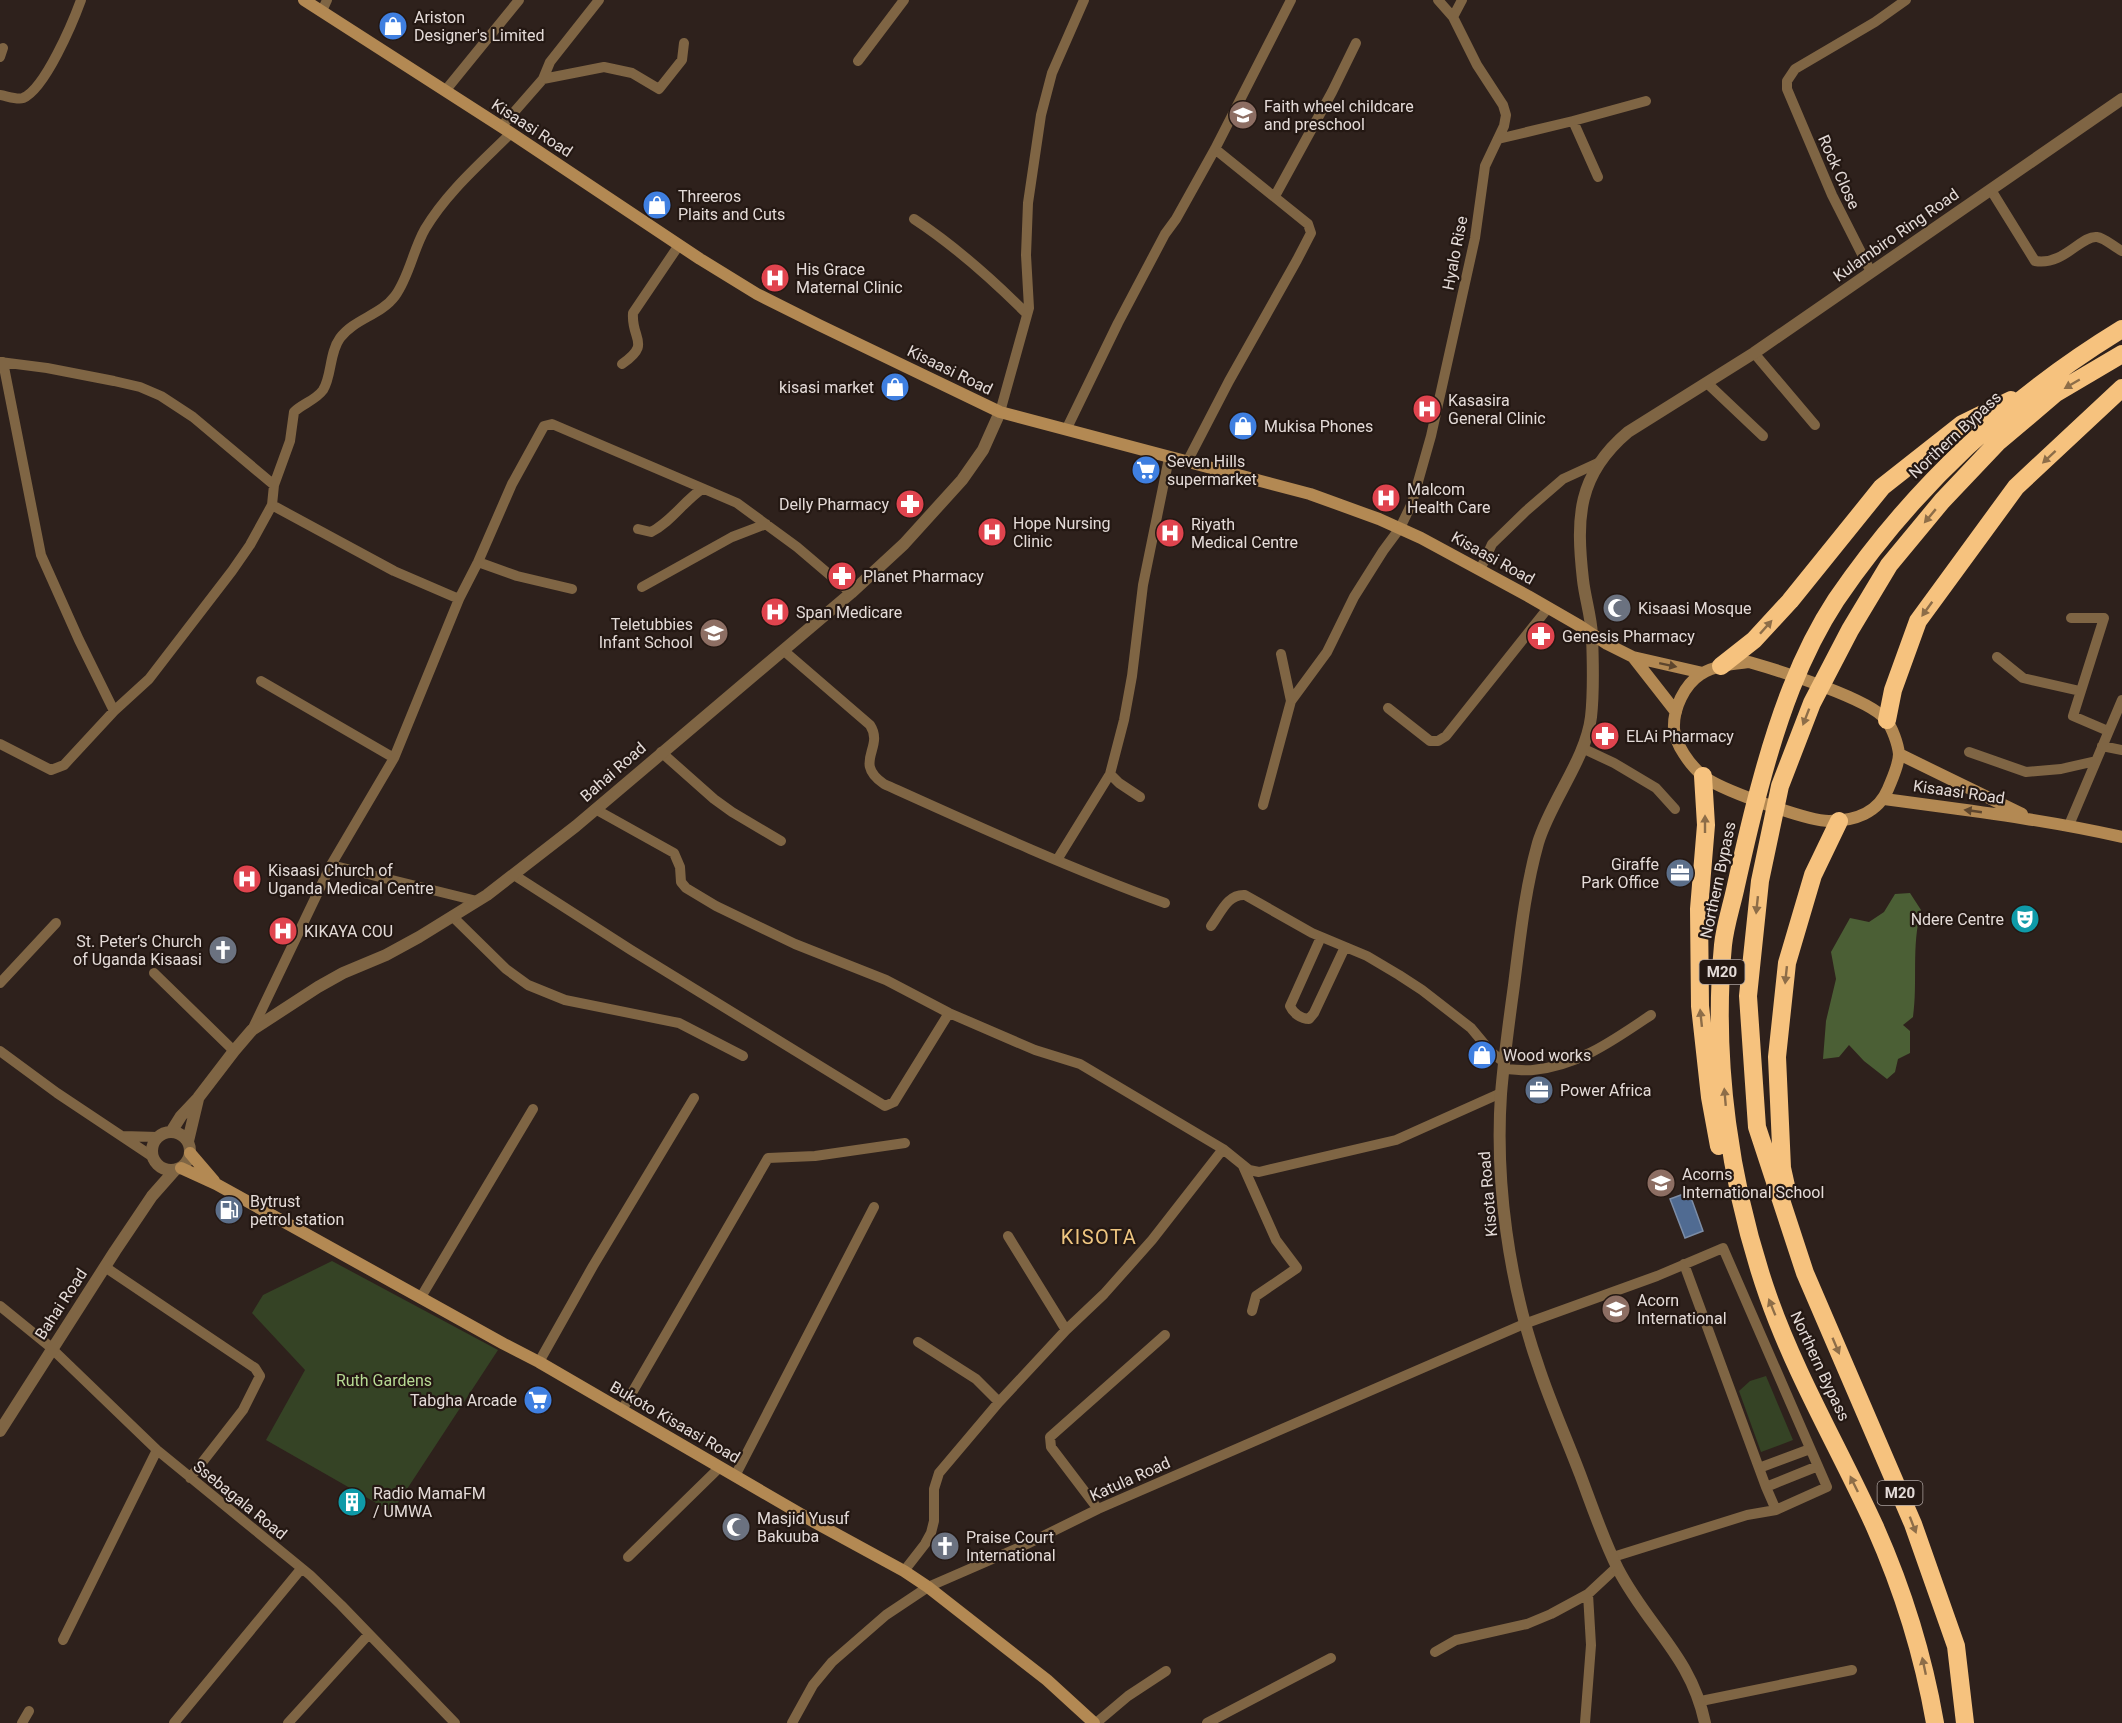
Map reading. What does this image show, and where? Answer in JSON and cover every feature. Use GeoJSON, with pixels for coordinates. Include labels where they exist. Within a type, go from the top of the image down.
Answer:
{"type":"FeatureCollection","features":[{"type":"Feature","properties":{"kind":"highway","name":"Northern Bypass"},"geometry":{"type":"LineString","coordinates":[[1935,1723],[1920,1648],[1906,1604],[1875,1527],[1796,1365],[1769,1300],[1749,1238],[1727,1125],[1721,1009],[1724,941],[1750,820],[1777,724],[1807,654],[1834,603],[1897,519],[1930,481],[2037,386],[2081,354],[2122,329]]}},
{"type":"Feature","properties":{"kind":"highway","name":"Northern Bypass"},"geometry":{"type":"LineString","coordinates":[[1965,1723],[1956,1646],[1913,1524],[1805,1273],[1757,1127],[1748,996],[1760,881],[1780,786],[1812,703],[1850,630],[1889,565],[1942,501],[1997,442],[2056,393],[2122,354]]}},
{"type":"Feature","properties":{"kind":"highway"},"geometry":{"type":"LineString","coordinates":[[1721,666],[1754,640],[1790,601],[1882,487],[1962,424],[2037,386]]}},
{"type":"Feature","properties":{"kind":"highway"},"geometry":{"type":"LineString","coordinates":[[1887,720],[1893,690],[1918,621],[2016,487],[2122,388]]}},
{"type":"Feature","properties":{"kind":"highway"},"geometry":{"type":"LineString","coordinates":[[1702,776],[1706,825],[1699,909],[1700,1006],[1710,1097],[1725,1177],[1749,1238]]}},
{"type":"Feature","properties":{"kind":"highway"},"geometry":{"type":"LineString","coordinates":[[1805,1273],[1782,1168],[1777,1057],[1787,963],[1813,875],[1839,821]]}},
{"type":"Feature","properties":{"kind":"main road","name":"Kisaasi Road"},"geometry":{"type":"LineString","coordinates":[[304,0],[325,6],[445,91],[757,294],[1000,412],[1310,494],[1400,528],[1480,570],[1633,657]]}},
{"type":"Feature","properties":{"kind":"main road"},"geometry":{"type":"LineString","coordinates":[[1633,657],[1703,673]]}},
{"type":"Feature","properties":{"kind":"main road"},"geometry":{"type":"LineString","coordinates":[[1633,657],[1676,712]]}},
{"type":"Feature","properties":{"kind":"main road"},"geometry":{"type":"LineString","coordinates":[[1749,662],[1774,669],[1872,707],[1887,720],[1899,754],[1884,799],[1858,819],[1820,821],[1731,790],[1702,776],[1680,746],[1674,730],[1676,712],[1682,695],[1692,681],[1703,673],[1721,666],[1749,662]]}},
{"type":"Feature","properties":{"kind":"main road","name":"Kisaasi Road"},"geometry":{"type":"LineString","coordinates":[[1899,754],[2031,819]]}},
{"type":"Feature","properties":{"kind":"main road","name":"Kisaasi Road"},"geometry":{"type":"LineString","coordinates":[[1884,799],[2069,825],[2122,837]]}},
{"type":"Feature","properties":{"kind":"main road","name":"Bukoto Kisaasi Road"},"geometry":{"type":"LineString","coordinates":[[189,1147],[216,1184]]}},
{"type":"Feature","properties":{"kind":"main road","name":"Bukoto Kisaasi Road"},"geometry":{"type":"LineString","coordinates":[[178,1169],[216,1184],[421,1297],[904,1571],[928,1587],[1047,1680],[1095,1723]]}},
{"type":"Feature","properties":{"kind":"street"},"geometry":{"type":"LineString","coordinates":[[0,95],[19,99],[34,89],[65,40],[81,0]]}},
{"type":"Feature","properties":{"kind":"street"},"geometry":{"type":"LineString","coordinates":[[445,91],[519,0]]}},
{"type":"Feature","properties":{"kind":"street"},"geometry":{"type":"LineString","coordinates":[[0,744],[41,767],[57,769],[64,765],[114,711],[149,679],[176,646],[187,628],[238,563],[263,522],[272,505],[274,485],[290,441],[294,412],[321,393],[325,387],[336,344],[348,330],[382,308],[395,296],[424,230],[441,206],[506,130],[543,79],[550,62],[599,0]]}},
{"type":"Feature","properties":{"kind":"street"},"geometry":{"type":"LineString","coordinates":[[858,61],[904,0]]}},
{"type":"Feature","properties":{"kind":"street"},"geometry":{"type":"LineString","coordinates":[[1000,412],[1030,297],[1026,255],[1028,203],[1041,115],[1052,73],[1084,0]]}},
{"type":"Feature","properties":{"kind":"street"},"geometry":{"type":"LineString","coordinates":[[1066,430],[1118,323],[1165,234],[1176,219],[1215,149],[1291,0]]}},
{"type":"Feature","properties":{"kind":"street","name":"Hyalo Rise"},"geometry":{"type":"LineString","coordinates":[[1291,701],[1327,652],[1354,597],[1400,528],[1412,503],[1431,436],[1475,238],[1485,166],[1504,126],[1506,116],[1503,105],[1477,65],[1453,17],[1438,0]]}},
{"type":"Feature","properties":{"kind":"street"},"geometry":{"type":"LineString","coordinates":[[1453,17],[1462,0]]}},
{"type":"Feature","properties":{"kind":"street","name":"Rock Close"},"geometry":{"type":"LineString","coordinates":[[1871,272],[1832,195],[1787,89],[1787,81],[1795,69],[1875,22],[1906,0]]}},
{"type":"Feature","properties":{"kind":"street"},"geometry":{"type":"LineString","coordinates":[[543,79],[604,67],[632,73],[659,89],[682,60],[684,43]]}},
{"type":"Feature","properties":{"kind":"street"},"geometry":{"type":"LineString","coordinates":[[1275,196],[1356,43]]}},
{"type":"Feature","properties":{"kind":"street","name":"Kulambiro Ring Road"},"geometry":{"type":"LineString","coordinates":[[1600,462],[1612,446],[1628,432],[1754,353],[2122,99]]}},
{"type":"Feature","properties":{"kind":"street"},"geometry":{"type":"LineString","coordinates":[[1498,139],[1646,101]]}},
{"type":"Feature","properties":{"kind":"street"},"geometry":{"type":"LineString","coordinates":[[1573,121],[1598,177]]}},
{"type":"Feature","properties":{"kind":"street"},"geometry":{"type":"LineString","coordinates":[[1187,462],[1311,233],[1308,224],[1215,149]]}},
{"type":"Feature","properties":{"kind":"street"},"geometry":{"type":"LineString","coordinates":[[1991,190],[2035,261],[2045,262],[2057,259],[2092,237],[2101,238],[2122,251]]}},
{"type":"Feature","properties":{"kind":"street"},"geometry":{"type":"LineString","coordinates":[[914,219],[956,249],[1027,314]]}},
{"type":"Feature","properties":{"kind":"street"},"geometry":{"type":"LineString","coordinates":[[622,364],[634,356],[638,348],[639,341],[633,313],[679,245]]}},
{"type":"Feature","properties":{"kind":"street"},"geometry":{"type":"LineString","coordinates":[[1754,353],[1815,425]]}},
{"type":"Feature","properties":{"kind":"street"},"geometry":{"type":"LineString","coordinates":[[114,711],[41,555],[2,362],[114,381],[140,387],[161,396],[193,417],[274,485]]}},
{"type":"Feature","properties":{"kind":"street"},"geometry":{"type":"LineString","coordinates":[[1707,383],[1763,436]]}},
{"type":"Feature","properties":{"kind":"street","name":"Bahai Road"},"geometry":{"type":"LineString","coordinates":[[171,1132],[180,1116],[198,1098],[252,1030],[318,987],[343,973],[386,955],[452,916],[514,874],[595,809],[850,593],[904,544],[962,480],[983,450],[1000,412]]}},
{"type":"Feature","properties":{"kind":"street"},"geometry":{"type":"LineString","coordinates":[[252,1030],[331,865],[394,758],[459,599],[512,484],[539,432],[548,424],[552,423],[737,503],[798,547],[850,593]]}},
{"type":"Feature","properties":{"kind":"street"},"geometry":{"type":"LineString","coordinates":[[1057,860],[1110,774],[1124,720],[1143,585],[1169,458]]}},
{"type":"Feature","properties":{"kind":"street"},"geometry":{"type":"LineString","coordinates":[[1480,570],[1492,544],[1526,511],[1563,479],[1600,462]]}},
{"type":"Feature","properties":{"kind":"street","name":"Kisota Road"},"geometry":{"type":"LineString","coordinates":[[1600,462],[1587,485],[1581,504],[1580,541],[1583,581],[1592,633],[1592,715],[1582,748],[1539,840],[1526,898],[1501,1093],[1501,1172],[1516,1291],[1524,1324],[1542,1377],[1615,1562],[1640,1605],[1678,1656],[1701,1701],[1705,1723]]}},
{"type":"Feature","properties":{"kind":"street"},"geometry":{"type":"LineString","coordinates":[[638,529],[651,532],[659,528],[690,497],[702,489]]}},
{"type":"Feature","properties":{"kind":"street"},"geometry":{"type":"LineString","coordinates":[[272,505],[394,571],[459,599]]}},
{"type":"Feature","properties":{"kind":"street"},"geometry":{"type":"LineString","coordinates":[[642,587],[732,537],[766,524]]}},
{"type":"Feature","properties":{"kind":"street"},"geometry":{"type":"LineString","coordinates":[[478,562],[517,576],[572,589]]}},
{"type":"Feature","properties":{"kind":"street"},"geometry":{"type":"LineString","coordinates":[[1388,708],[1430,741],[1438,741],[1446,736],[1548,608]]}},
{"type":"Feature","properties":{"kind":"street"},"geometry":{"type":"LineString","coordinates":[[2072,618],[2104,618],[2073,716],[2108,730]]}},
{"type":"Feature","properties":{"kind":"street"},"geometry":{"type":"LineString","coordinates":[[783,650],[870,726],[874,736],[868,765],[877,779],[999,836],[1104,881],[1165,903]]}},
{"type":"Feature","properties":{"kind":"street"},"geometry":{"type":"LineString","coordinates":[[1263,805],[1291,701],[1281,654]]}},
{"type":"Feature","properties":{"kind":"street"},"geometry":{"type":"LineString","coordinates":[[1997,657],[2023,678],[2080,691]]}},
{"type":"Feature","properties":{"kind":"street"},"geometry":{"type":"LineString","coordinates":[[261,681],[394,758]]}},
{"type":"Feature","properties":{"kind":"street"},"geometry":{"type":"LineString","coordinates":[[2069,825],[2122,700]]}},
{"type":"Feature","properties":{"kind":"street"},"geometry":{"type":"LineString","coordinates":[[2102,746],[2122,750]]}},
{"type":"Feature","properties":{"kind":"street"},"geometry":{"type":"LineString","coordinates":[[1582,748],[1614,763],[1656,788],[1675,808]]}},
{"type":"Feature","properties":{"kind":"street"},"geometry":{"type":"LineString","coordinates":[[661,752],[714,799],[781,841]]}},
{"type":"Feature","properties":{"kind":"street"},"geometry":{"type":"LineString","coordinates":[[1969,752],[2026,772],[2061,769],[2096,761]]}},
{"type":"Feature","properties":{"kind":"street"},"geometry":{"type":"LineString","coordinates":[[1110,774],[1140,797]]}},
{"type":"Feature","properties":{"kind":"street"},"geometry":{"type":"LineString","coordinates":[[595,809],[674,853],[680,867],[681,882],[686,888],[716,906],[795,944],[902,987],[949,1013],[1035,1050],[1080,1065],[1223,1149],[1249,1170],[1260,1172],[1396,1140],[1501,1093]]}},
{"type":"Feature","properties":{"kind":"street"},"geometry":{"type":"LineString","coordinates":[[331,865],[477,901]]}},
{"type":"Feature","properties":{"kind":"street"},"geometry":{"type":"LineString","coordinates":[[514,874],[631,950],[885,1106],[894,1102],[949,1013]]}},
{"type":"Feature","properties":{"kind":"street"},"geometry":{"type":"LineString","coordinates":[[1211,926],[1228,901],[1245,895],[1320,937],[1367,956],[1422,990],[1471,1028],[1505,1066],[1531,1071],[1583,1057],[1606,1045],[1651,1015]]}},
{"type":"Feature","properties":{"kind":"street"},"geometry":{"type":"LineString","coordinates":[[452,916],[506,969],[528,985],[565,1000],[680,1023],[743,1056]]}},
{"type":"Feature","properties":{"kind":"street"},"geometry":{"type":"LineString","coordinates":[[0,983],[56,923]]}},
{"type":"Feature","properties":{"kind":"street"},"geometry":{"type":"LineString","coordinates":[[1320,937],[1290,1006],[1294,1013],[1306,1019],[1314,1013],[1345,947]]}},
{"type":"Feature","properties":{"kind":"street"},"geometry":{"type":"LineString","coordinates":[[154,973],[234,1051]]}},
{"type":"Feature","properties":{"kind":"street"},"geometry":{"type":"LineString","coordinates":[[0,1051],[168,1170],[178,1169],[189,1159],[189,1147],[177,1133],[171,1132],[158,1137],[123,1136]]}},
{"type":"Feature","properties":{"kind":"street","name":"Bahai Road"},"geometry":{"type":"LineString","coordinates":[[189,1147],[198,1098]]}},
{"type":"Feature","properties":{"kind":"street"},"geometry":{"type":"LineString","coordinates":[[538,1362],[694,1098]]}},
{"type":"Feature","properties":{"kind":"street"},"geometry":{"type":"LineString","coordinates":[[421,1297],[533,1109]]}},
{"type":"Feature","properties":{"kind":"street"},"geometry":{"type":"LineString","coordinates":[[155,1160],[152,1150],[158,1137]]}},
{"type":"Feature","properties":{"kind":"street"},"geometry":{"type":"LineString","coordinates":[[622,1410],[768,1158],[815,1156],[905,1143]]}},
{"type":"Feature","properties":{"kind":"street"},"geometry":{"type":"LineString","coordinates":[[904,1571],[931,1533],[934,1521],[934,1489],[939,1473],[999,1402],[1066,1330],[1104,1294],[1144,1249],[1223,1149]]}},
{"type":"Feature","properties":{"kind":"street","name":"Bahai Road"},"geometry":{"type":"LineString","coordinates":[[152,1196],[155,1160]]}},
{"type":"Feature","properties":{"kind":"street"},"geometry":{"type":"LineString","coordinates":[[1243,1166],[1276,1240],[1296,1268],[1256,1296],[1252,1311]]}},
{"type":"Feature","properties":{"kind":"street","name":"Bahai Road"},"geometry":{"type":"LineString","coordinates":[[0,1431],[152,1196],[178,1169]]}},
{"type":"Feature","properties":{"kind":"street"},"geometry":{"type":"LineString","coordinates":[[735,1476],[874,1206]]}},
{"type":"Feature","properties":{"kind":"street"},"geometry":{"type":"LineString","coordinates":[[1008,1236],[1066,1330]]}},
{"type":"Feature","properties":{"kind":"street","name":"Katula Road"},"geometry":{"type":"LineString","coordinates":[[792,1723],[813,1684],[832,1662],[886,1615],[928,1587],[1027,1544],[1098,1509],[1524,1324],[1723,1248],[1810,1449]]}},
{"type":"Feature","properties":{"kind":"street"},"geometry":{"type":"LineString","coordinates":[[1684,1264],[1776,1510]]}},
{"type":"Feature","properties":{"kind":"street"},"geometry":{"type":"LineString","coordinates":[[105,1267],[255,1368],[260,1376],[243,1410],[190,1478]]}},
{"type":"Feature","properties":{"kind":"street","name":"Ssebagala Road"},"geometry":{"type":"LineString","coordinates":[[0,1306],[52,1348],[157,1450],[341,1605],[455,1723]]}},
{"type":"Feature","properties":{"kind":"street"},"geometry":{"type":"LineString","coordinates":[[1098,1509],[1051,1447],[1050,1437],[1165,1335]]}},
{"type":"Feature","properties":{"kind":"street"},"geometry":{"type":"LineString","coordinates":[[918,1342],[976,1379],[999,1402]]}},
{"type":"Feature","properties":{"kind":"street"},"geometry":{"type":"LineString","coordinates":[[1435,1652],[1456,1640],[1527,1624],[1551,1614],[1588,1594],[1615,1562],[1748,1515],[1776,1510],[1827,1487],[1810,1449],[1759,1468]]}},
{"type":"Feature","properties":{"kind":"street"},"geometry":{"type":"LineString","coordinates":[[63,1640],[157,1450]]}},
{"type":"Feature","properties":{"kind":"street"},"geometry":{"type":"LineString","coordinates":[[1766,1487],[1818,1466]]}},
{"type":"Feature","properties":{"kind":"street"},"geometry":{"type":"LineString","coordinates":[[628,1557],[720,1467]]}},
{"type":"Feature","properties":{"kind":"street"},"geometry":{"type":"LineString","coordinates":[[174,1723],[301,1569]]}},
{"type":"Feature","properties":{"kind":"street"},"geometry":{"type":"LineString","coordinates":[[1585,1723],[1590,1645],[1588,1594]]}},
{"type":"Feature","properties":{"kind":"street"},"geometry":{"type":"LineString","coordinates":[[288,1723],[369,1634]]}},
{"type":"Feature","properties":{"kind":"street"},"geometry":{"type":"LineString","coordinates":[[1207,1723],[1331,1658]]}},
{"type":"Feature","properties":{"kind":"street"},"geometry":{"type":"LineString","coordinates":[[1701,1701],[1852,1670]]}},
{"type":"Feature","properties":{"kind":"street"},"geometry":{"type":"LineString","coordinates":[[1095,1723],[1128,1696],[1166,1671]]}},
{"type":"Feature","properties":{"kind":"street"},"geometry":{"type":"LineString","coordinates":[[22,1723],[29,1711]]}},
{"type":"Feature","properties":{"kind":"green space"},"geometry":{"type":"Polygon","coordinates":[[[1910,893],[1921,910],[1915,951],[1913,1017],[1903,1025],[1910,1031],[1910,1053],[1898,1059],[1895,1072],[1887,1079],[1864,1061],[1849,1045],[1839,1057],[1823,1059],[1826,1021],[1836,979],[1831,952],[1850,918],[1869,922],[1884,912],[1895,894],[1910,893]]]}},
{"type":"Feature","properties":{"kind":"green space","name":"Ruth Gardens"},"geometry":{"type":"Polygon","coordinates":[[[332,1261],[498,1350],[392,1512],[266,1440],[305,1370],[252,1313],[263,1295],[332,1261]]]}},
{"type":"Feature","properties":{"kind":"green space"},"geometry":{"type":"Polygon","coordinates":[[[1766,1376],[1793,1440],[1761,1452],[1739,1391],[1750,1381],[1766,1376]]]}},
{"type":"Feature","properties":{"kind":"water"},"geometry":{"type":"Polygon","coordinates":[[[1689,1192],[1703,1231],[1685,1238],[1670,1199],[1689,1192]]]}},
{"type":"Feature","properties":{"kind":"place","name":"Ariston Designer's Limited"},"geometry":{"type":"Point","coordinates":[393,26]}},
{"type":"Feature","properties":{"kind":"place","name":"Faith wheel childcare and preschool"},"geometry":{"type":"Point","coordinates":[1243,115]}},
{"type":"Feature","properties":{"kind":"place","name":"Threeros Plaits and Cuts"},"geometry":{"type":"Point","coordinates":[657,205]}},
{"type":"Feature","properties":{"kind":"place","name":"His Grace Maternal Clinic"},"geometry":{"type":"Point","coordinates":[775,278]}},
{"type":"Feature","properties":{"kind":"place","name":"kisasi market"},"geometry":{"type":"Point","coordinates":[895,387]}},
{"type":"Feature","properties":{"kind":"place","name":"Kasasira General Clinic"},"geometry":{"type":"Point","coordinates":[1427,409]}},
{"type":"Feature","properties":{"kind":"place","name":"Mukisa Phones"},"geometry":{"type":"Point","coordinates":[1243,426]}},
{"type":"Feature","properties":{"kind":"place","name":"Seven Hills supermarket"},"geometry":{"type":"Point","coordinates":[1146,470]}},
{"type":"Feature","properties":{"kind":"place","name":"Malcom Health Care"},"geometry":{"type":"Point","coordinates":[1386,498]}},
{"type":"Feature","properties":{"kind":"place","name":"Delly Pharmacy"},"geometry":{"type":"Point","coordinates":[910,504]}},
{"type":"Feature","properties":{"kind":"place","name":"Hope Nursing Clinic"},"geometry":{"type":"Point","coordinates":[992,532]}},
{"type":"Feature","properties":{"kind":"place","name":"Riyath Medical Centre"},"geometry":{"type":"Point","coordinates":[1170,533]}},
{"type":"Feature","properties":{"kind":"place","name":"Planet Pharmacy"},"geometry":{"type":"Point","coordinates":[842,576]}},
{"type":"Feature","properties":{"kind":"place","name":"Kisaasi Mosque"},"geometry":{"type":"Point","coordinates":[1617,608]}},
{"type":"Feature","properties":{"kind":"place","name":"Span Medicare"},"geometry":{"type":"Point","coordinates":[775,612]}},
{"type":"Feature","properties":{"kind":"place","name":"Teletubbies Infant School"},"geometry":{"type":"Point","coordinates":[714,633]}},
{"type":"Feature","properties":{"kind":"place","name":"Genesis Pharmacy"},"geometry":{"type":"Point","coordinates":[1541,636]}},
{"type":"Feature","properties":{"kind":"place","name":"ELAi Pharmacy"},"geometry":{"type":"Point","coordinates":[1605,736]}},
{"type":"Feature","properties":{"kind":"place","name":"Giraffe Park Office"},"geometry":{"type":"Point","coordinates":[1680,873]}},
{"type":"Feature","properties":{"kind":"place","name":"Kisaasi Church of Uganda Medical Centre"},"geometry":{"type":"Point","coordinates":[247,879]}},
{"type":"Feature","properties":{"kind":"place","name":"Ndere Centre"},"geometry":{"type":"Point","coordinates":[2025,919]}},
{"type":"Feature","properties":{"kind":"place","name":"KIKAYA COU"},"geometry":{"type":"Point","coordinates":[283,931]}},
{"type":"Feature","properties":{"kind":"place","name":"St. Peter’s Church of Uganda Kisaasi"},"geometry":{"type":"Point","coordinates":[223,950]}},
{"type":"Feature","properties":{"kind":"place","name":"Wood works"},"geometry":{"type":"Point","coordinates":[1482,1055]}},
{"type":"Feature","properties":{"kind":"place","name":"Power Africa"},"geometry":{"type":"Point","coordinates":[1539,1090]}},
{"type":"Feature","properties":{"kind":"place","name":"Acorns International School"},"geometry":{"type":"Point","coordinates":[1661,1183]}},
{"type":"Feature","properties":{"kind":"place","name":"Bytrust petrol station"},"geometry":{"type":"Point","coordinates":[229,1210]}},
{"type":"Feature","properties":{"kind":"place","name":"Acorn International"},"geometry":{"type":"Point","coordinates":[1616,1309]}},
{"type":"Feature","properties":{"kind":"place","name":"Tabgha Arcade"},"geometry":{"type":"Point","coordinates":[538,1400]}},
{"type":"Feature","properties":{"kind":"place","name":"Radio MamaFM / UMWA"},"geometry":{"type":"Point","coordinates":[352,1502]}},
{"type":"Feature","properties":{"kind":"place","name":"Masjid Yusuf Bakuuba"},"geometry":{"type":"Point","coordinates":[736,1527]}},
{"type":"Feature","properties":{"kind":"place","name":"Praise Court International"},"geometry":{"type":"Point","coordinates":[945,1546]}},
{"type":"Feature","properties":{"kind":"district","name":"KISOTA"},"geometry":{"type":"Point","coordinates":[1099,1237]}}]}
